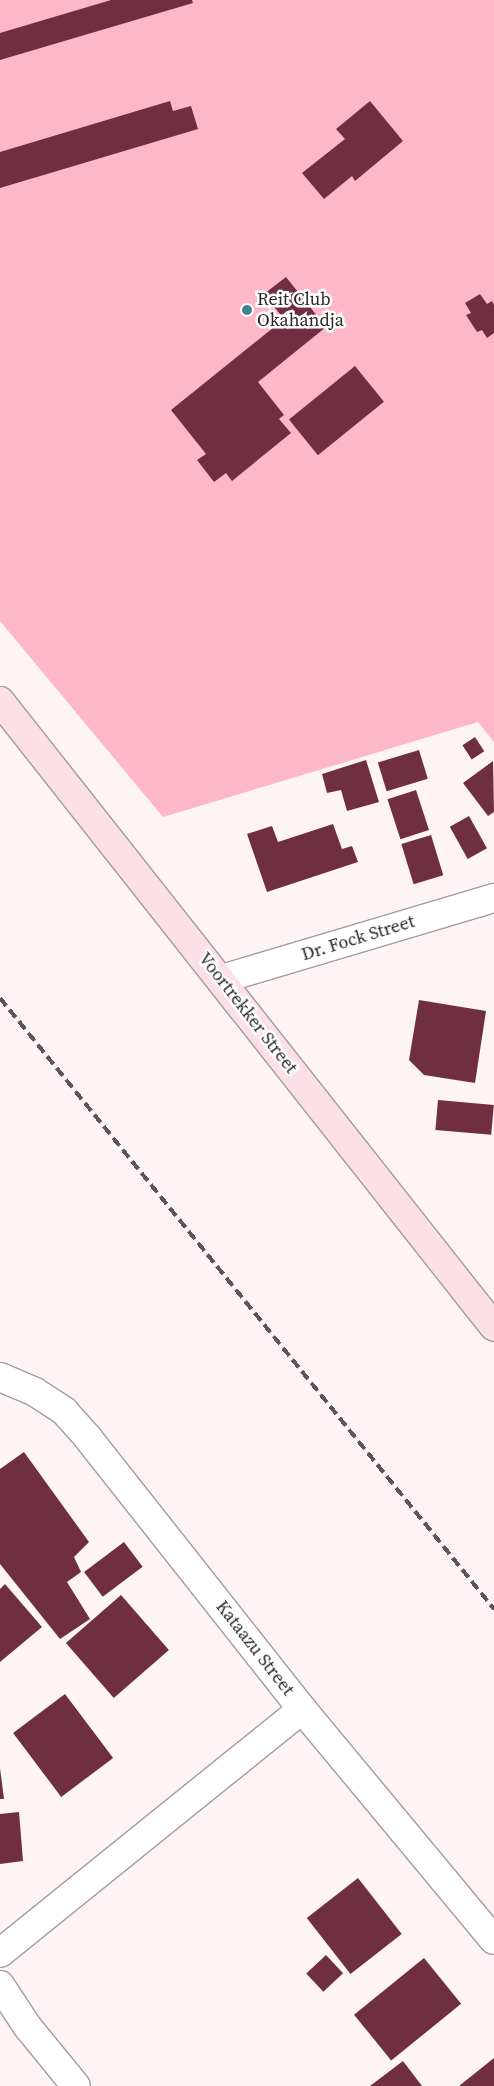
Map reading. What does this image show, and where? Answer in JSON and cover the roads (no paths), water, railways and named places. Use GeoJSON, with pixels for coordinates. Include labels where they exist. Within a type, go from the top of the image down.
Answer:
{"type":"FeatureCollection","features":[{"type":"Feature","properties":{"kind":"main road","name":"Voortrekker Street"},"geometry":{"type":"LineString","coordinates":[[0,702],[222,979],[494,1326]]}},
{"type":"Feature","properties":{"kind":"street","name":"Dr. Fock Street"},"geometry":{"type":"LineString","coordinates":[[222,979],[494,898]]}},
{"type":"Feature","properties":{"kind":"street","name":"Kataazu Street"},"geometry":{"type":"LineString","coordinates":[[0,1377],[35,1392],[64,1411],[302,1709],[494,1940]]}},
{"type":"Feature","properties":{"kind":"street"},"geometry":{"type":"LineString","coordinates":[[0,1952],[302,1709]]}},
{"type":"Feature","properties":{"kind":"street"},"geometry":{"type":"LineString","coordinates":[[0,1985],[27,2026],[76,2086]]}},
{"type":"Feature","properties":{"kind":"railway"},"geometry":{"type":"LineString","coordinates":[[0,998],[494,1609]]}},
{"type":"Feature","properties":{"kind":"place","name":"Reit Club Okahandja"},"geometry":{"type":"Point","coordinates":[247,310]}}]}
